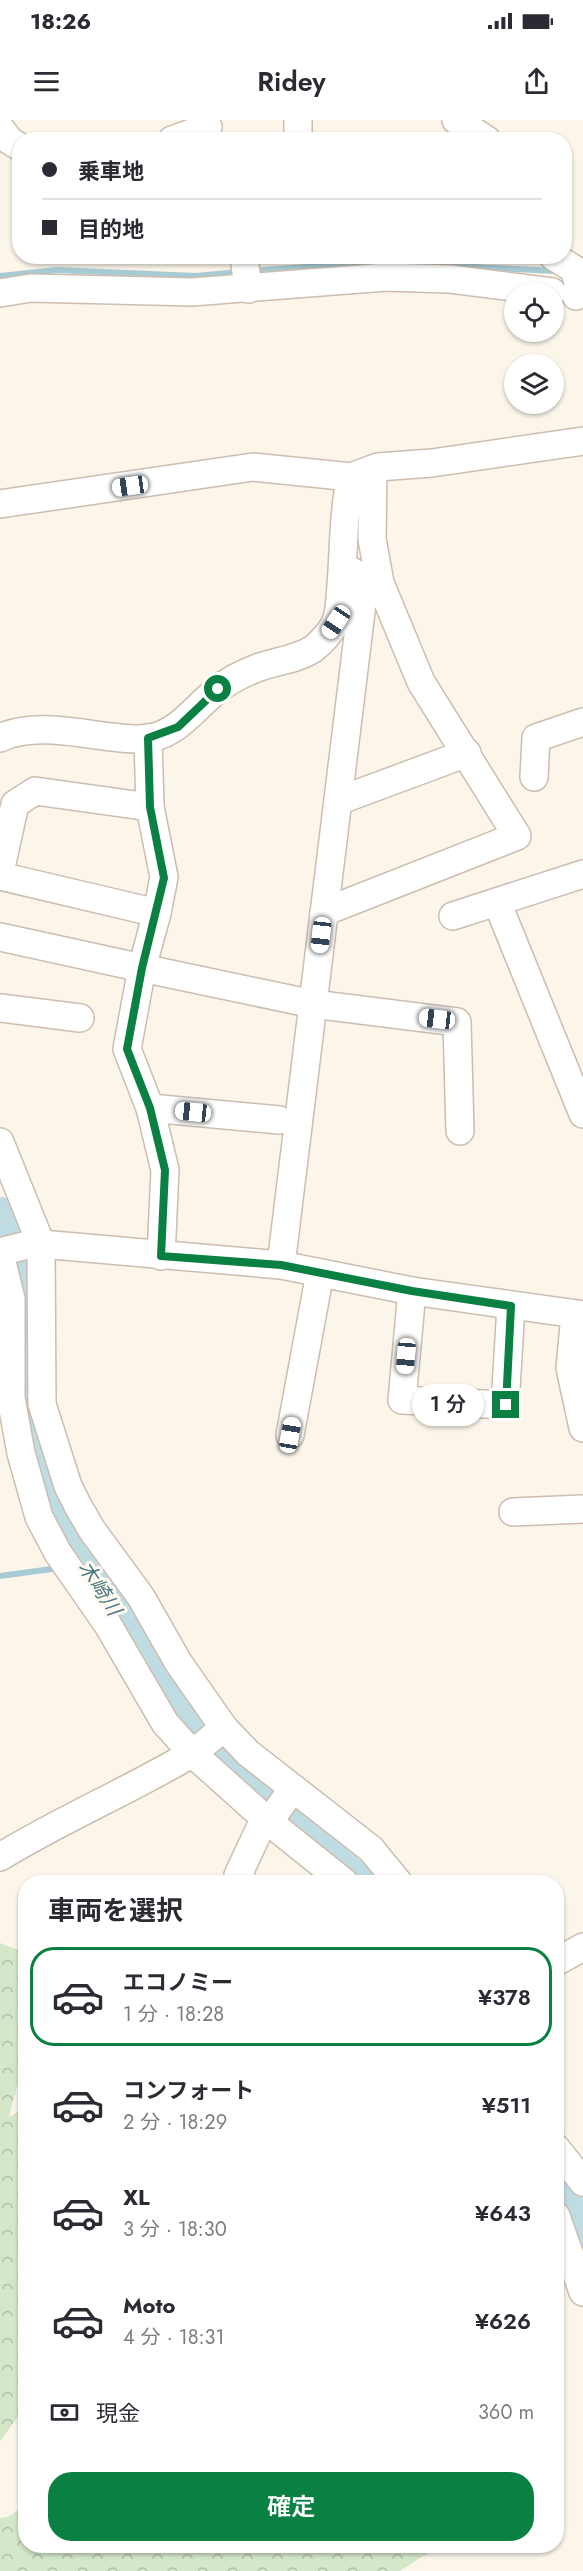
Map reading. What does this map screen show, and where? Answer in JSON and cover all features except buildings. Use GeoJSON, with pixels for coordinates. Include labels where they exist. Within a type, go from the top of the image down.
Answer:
{"type":"FeatureCollection","features":[{"type":"Feature","properties":{"kind":"street"},"geometry":{"type":"LineString","coordinates":[[456,120],[475,132]]}},
{"type":"Feature","properties":{"kind":"street"},"geometry":{"type":"LineString","coordinates":[[0,128],[12,139]]}},
{"type":"Feature","properties":{"kind":"street"},"geometry":{"type":"LineString","coordinates":[[245,264],[248,289]]}},
{"type":"Feature","properties":{"kind":"street"},"geometry":{"type":"LineString","coordinates":[[0,293],[31,288],[192,292],[248,289],[386,267],[450,279],[566,294],[578,283],[574,269],[566,264]]}},
{"type":"Feature","properties":{"kind":"street"},"geometry":{"type":"LineString","coordinates":[[0,504],[253,467],[362,473],[583,441]]}},
{"type":"Feature","properties":{"kind":"street"},"geometry":{"type":"LineString","coordinates":[[324,912],[517,836],[421,682],[363,576],[346,498],[362,473]]}},
{"type":"Feature","properties":{"kind":"street"},"geometry":{"type":"LineString","coordinates":[[281,1265],[363,576],[372,539],[362,473]]}},
{"type":"Feature","properties":{"kind":"street"},"geometry":{"type":"LineString","coordinates":[[0,738],[15,730],[70,732],[141,739],[178,727],[218,689],[235,679],[256,668],[312,649],[327,635],[363,576]]}},
{"type":"Feature","properties":{"kind":"street"},"geometry":{"type":"LineString","coordinates":[[534,777],[536,738],[583,722]]}},
{"type":"Feature","properties":{"kind":"street"},"geometry":{"type":"LineString","coordinates":[[148,738],[150,807],[164,878],[142,968],[127,1049],[150,1108],[165,1170],[161,1256]]}},
{"type":"Feature","properties":{"kind":"street"},"geometry":{"type":"LineString","coordinates":[[338,801],[467,753]]}},
{"type":"Feature","properties":{"kind":"street"},"geometry":{"type":"LineString","coordinates":[[150,807],[35,791],[15,804],[0,874],[157,913]]}},
{"type":"Feature","properties":{"kind":"street"},"geometry":{"type":"LineString","coordinates":[[453,916],[583,874]]}},
{"type":"Feature","properties":{"kind":"street"},"geometry":{"type":"LineString","coordinates":[[497,902],[577,1081],[583,1114]]}},
{"type":"Feature","properties":{"kind":"street"},"geometry":{"type":"LineString","coordinates":[[0,937],[313,1004],[457,1022],[460,1131]]}},
{"type":"Feature","properties":{"kind":"street"},"geometry":{"type":"LineString","coordinates":[[0,1008],[80,1018]]}},
{"type":"Feature","properties":{"kind":"street"},"geometry":{"type":"LineString","coordinates":[[150,1108],[279,1120]]}},
{"type":"Feature","properties":{"kind":"street"},"geometry":{"type":"LineString","coordinates":[[0,1142],[41,1244],[39,1298],[42,1404],[68,1486],[92,1530],[141,1597],[178,1662],[224,1728],[248,1753],[370,1849],[392,1875]]}},
{"type":"Feature","properties":{"kind":"street"},"geometry":{"type":"LineString","coordinates":[[335,1875],[269,1822],[192,1753],[165,1723],[104,1619],[58,1553],[39,1517],[21,1453],[11,1398],[11,1299],[0,1253],[27,1245],[41,1244],[281,1265],[412,1291],[579,1315],[570,1368],[583,1428]]}},
{"type":"Feature","properties":{"kind":"street"},"geometry":{"type":"LineString","coordinates":[[290,1435],[320,1273]]}},
{"type":"Feature","properties":{"kind":"street"},"geometry":{"type":"LineString","coordinates":[[412,1291],[402,1400],[506,1405],[511,1306]]}},
{"type":"Feature","properties":{"kind":"street"},"geometry":{"type":"LineString","coordinates":[[33,1495],[68,1486]]}},
{"type":"Feature","properties":{"kind":"street"},"geometry":{"type":"LineString","coordinates":[[513,1512],[583,1509]]}},
{"type":"Feature","properties":{"kind":"street"},"geometry":{"type":"LineString","coordinates":[[104,1619],[141,1597]]}},
{"type":"Feature","properties":{"kind":"street"},"geometry":{"type":"LineString","coordinates":[[0,1857],[41,1832],[94,1807],[192,1753],[224,1728]]}},
{"type":"Feature","properties":{"kind":"street"},"geometry":{"type":"LineString","coordinates":[[238,1875],[260,1828],[269,1822],[293,1788]]}},
{"type":"Feature","properties":{"kind":"street"},"geometry":{"type":"LineString","coordinates":[[564,1958],[583,1947]]}},
{"type":"Feature","properties":{"kind":"street"},"geometry":{"type":"LineString","coordinates":[[564,2157],[581,2175]]}},
{"type":"Feature","properties":{"kind":"street"},"geometry":{"type":"LineString","coordinates":[[564,2239],[583,2292]]}},
{"type":"Feature","properties":{"kind":"green space"},"geometry":{"type":"Polygon","coordinates":[[[0,1943],[18,1950],[18,2083],[9,2117],[18,2112],[18,2417],[0,2441],[0,1943]]]}},
{"type":"Feature","properties":{"kind":"green space"},"geometry":{"type":"Polygon","coordinates":[[[18,2510],[18,2553],[428,2553],[400,2571],[0,2571],[0,2518],[8,2517],[18,2510]]]}},
{"type":"Feature","properties":{"kind":"waterway"},"geometry":{"type":"LineString","coordinates":[[252,271],[368,265]]}},
{"type":"Feature","properties":{"kind":"waterway"},"geometry":{"type":"LineString","coordinates":[[450,266],[556,271]]}},
{"type":"Feature","properties":{"kind":"waterway"},"geometry":{"type":"LineString","coordinates":[[0,276],[57,270],[196,276],[239,272]]}},
{"type":"Feature","properties":{"kind":"waterway","name":"木崎川"},"geometry":{"type":"LineString","coordinates":[[0,1214],[22,1265],[25,1400],[35,1452],[57,1522],[122,1618],[187,1723],[217,1761],[289,1819],[351,1875]]}},
{"type":"Feature","properties":{"kind":"waterway"},"geometry":{"type":"LineString","coordinates":[[0,1576],[59,1568]]}},
{"type":"Feature","properties":{"kind":"waterway","name":"木崎川"},"geometry":{"type":"LineString","coordinates":[[564,2199],[574,2213],[583,2234]]}},
{"type":"Feature","properties":{"kind":"route"},"geometry":{"type":"LineString","coordinates":[[218,689],[178,727],[148,738],[150,807],[164,878],[142,968],[127,1049],[150,1108],[165,1170],[161,1256],[281,1265],[412,1291],[511,1306],[506,1405]]}}]}
